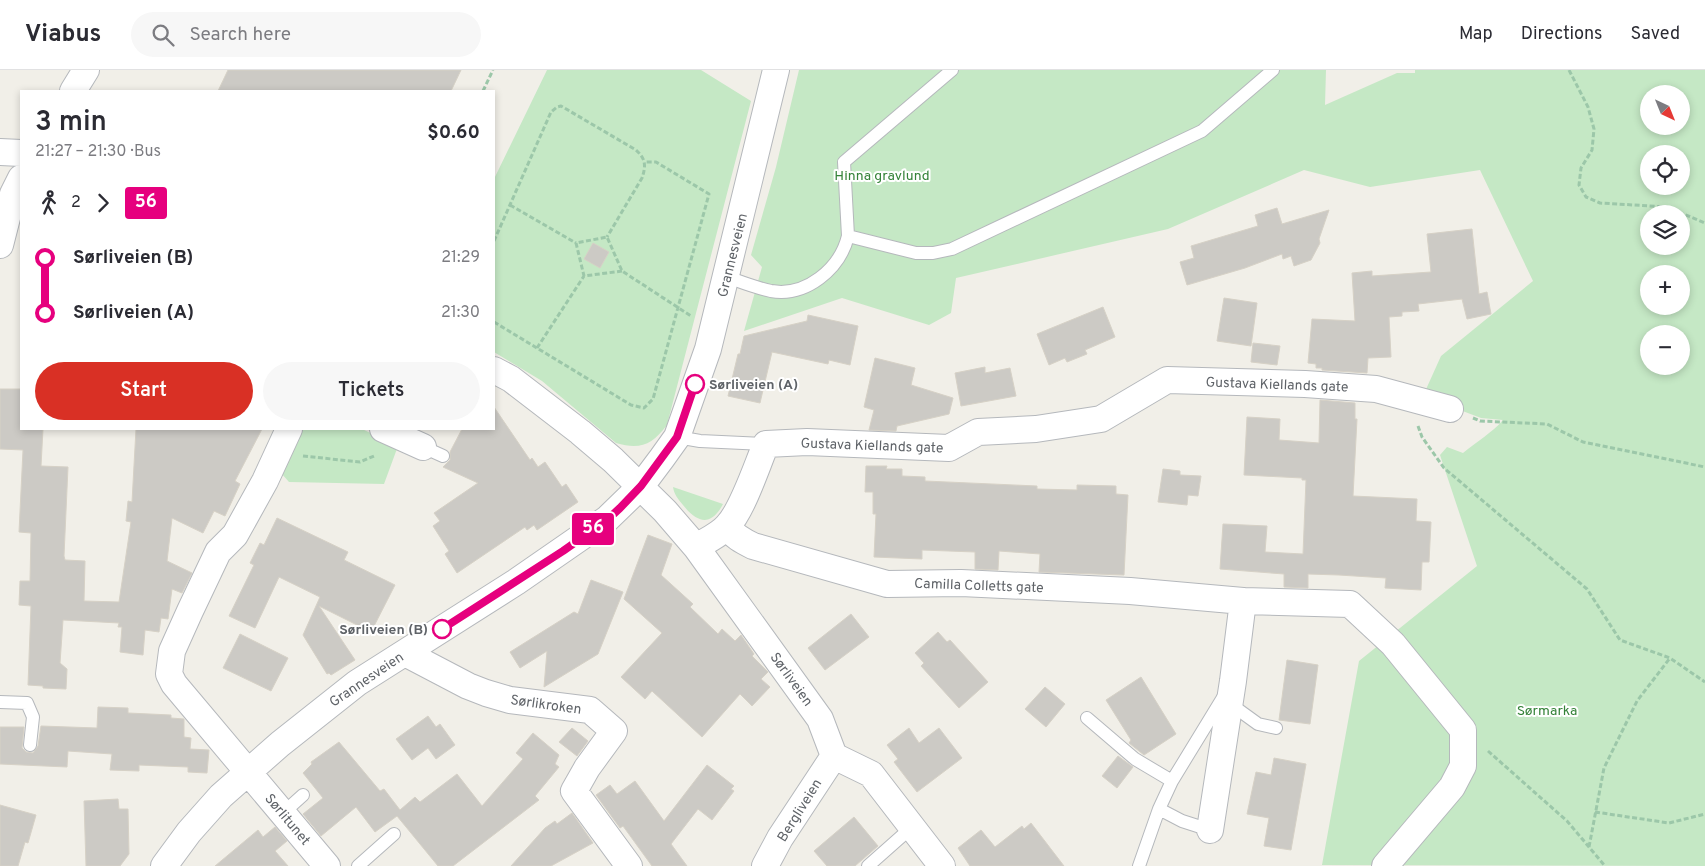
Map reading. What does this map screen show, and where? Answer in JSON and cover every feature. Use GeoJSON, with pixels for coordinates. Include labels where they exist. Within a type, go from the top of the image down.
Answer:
{"type":"FeatureCollection","features":[{"type":"Feature","properties":{"kind":"street"},"geometry":{"type":"LineString","coordinates":[[74,90],[86,70]]}},
{"type":"Feature","properties":{"kind":"street","name":"Grannesveien"},"geometry":{"type":"LineString","coordinates":[[164,866],[206,813],[248,771],[336,699],[563,551],[607,520],[641,486],[677,437],[708,349],[776,70]]}},
{"type":"Feature","properties":{"kind":"street"},"geometry":{"type":"LineString","coordinates":[[0,152],[20,153]]}},
{"type":"Feature","properties":{"kind":"street"},"geometry":{"type":"LineString","coordinates":[[0,245],[13,194],[20,180]]}},
{"type":"Feature","properties":{"kind":"street","name":"Sørliveien"},"geometry":{"type":"LineString","coordinates":[[495,371],[511,379],[580,432],[641,486],[665,511],[696,547],[820,719],[834,756]]}},
{"type":"Feature","properties":{"kind":"street","name":"Gustava Kiellands gate"},"geometry":{"type":"LineString","coordinates":[[766,444],[806,442],[949,448],[978,432],[1036,429],[1101,419],[1167,380],[1305,384],[1376,389],[1450,409]]}},
{"type":"Feature","properties":{"kind":"street"},"geometry":{"type":"LineString","coordinates":[[385,430],[433,452]]}},
{"type":"Feature","properties":{"kind":"street","name":"Sørlitunet"},"geometry":{"type":"LineString","coordinates":[[284,439],[265,481],[235,535],[218,552],[172,651],[168,674],[174,684],[327,866]]}},
{"type":"Feature","properties":{"kind":"street"},"geometry":{"type":"LineString","coordinates":[[696,547],[728,527],[744,497],[766,444]]}},
{"type":"Feature","properties":{"kind":"street","name":"Camilla Colletts gate"},"geometry":{"type":"LineString","coordinates":[[728,527],[741,540],[752,546],[887,584],[961,582],[1130,591],[1243,601],[1350,604],[1393,644],[1463,730]]}},
{"type":"Feature","properties":{"kind":"street"},"geometry":{"type":"LineString","coordinates":[[1210,830],[1243,601]]}},
{"type":"Feature","properties":{"kind":"street","name":"Sørlikroken"},"geometry":{"type":"LineString","coordinates":[[405,653],[468,686],[486,693],[510,700],[590,710],[614,731],[587,768],[574,791],[629,866]]}},
{"type":"Feature","properties":{"kind":"street"},"geometry":{"type":"LineString","coordinates":[[1385,866],[1452,787],[1463,766],[1463,730]]}},
{"type":"Feature","properties":{"kind":"street"},"geometry":{"type":"LineString","coordinates":[[834,756],[870,774],[942,866]]}},
{"type":"Feature","properties":{"kind":"street","name":"Bergliveien"},"geometry":{"type":"LineString","coordinates":[[765,866],[780,838],[834,756]]}},
{"type":"Feature","properties":{"kind":"lane"},"geometry":{"type":"LineString","coordinates":[[726,278],[771,291],[785,292],[802,288],[818,280],[841,255],[848,236],[844,162],[952,70]]}},
{"type":"Feature","properties":{"kind":"lane"},"geometry":{"type":"LineString","coordinates":[[848,236],[916,253],[933,253],[952,249],[1202,131],[1274,70]]}},
{"type":"Feature","properties":{"kind":"lane"},"geometry":{"type":"LineString","coordinates":[[677,437],[700,441],[766,444]]}},
{"type":"Feature","properties":{"kind":"lane"},"geometry":{"type":"LineString","coordinates":[[1139,866],[1159,809],[1172,781],[1231,692],[1258,724],[1276,728]]}},
{"type":"Feature","properties":{"kind":"lane"},"geometry":{"type":"LineString","coordinates":[[0,702],[27,703],[32,716],[30,745]]}},
{"type":"Feature","properties":{"kind":"lane"},"geometry":{"type":"LineString","coordinates":[[1087,718],[1135,759],[1172,781]]}},
{"type":"Feature","properties":{"kind":"lane"},"geometry":{"type":"LineString","coordinates":[[283,813],[303,796]]}},
{"type":"Feature","properties":{"kind":"lane"},"geometry":{"type":"LineString","coordinates":[[1159,809],[1182,821],[1210,830]]}},
{"type":"Feature","properties":{"kind":"lane"},"geometry":{"type":"LineString","coordinates":[[868,866],[912,827]]}},
{"type":"Feature","properties":{"kind":"lane"},"geometry":{"type":"LineString","coordinates":[[358,866],[394,834]]}},
{"type":"Feature","properties":{"kind":"path"},"geometry":{"type":"LineString","coordinates":[[483,90],[493,70]]}},
{"type":"Feature","properties":{"kind":"path"},"geometry":{"type":"LineString","coordinates":[[1569,70],[1588,107],[1594,129],[1592,150],[1581,168],[1579,185],[1586,197],[1600,203],[1667,207],[1705,223]]}},
{"type":"Feature","properties":{"kind":"path"},"geometry":{"type":"LineString","coordinates":[[495,239],[551,112],[557,107],[565,107],[636,150],[645,162],[642,178],[607,237],[576,243],[510,205]]}},
{"type":"Feature","properties":{"kind":"path"},"geometry":{"type":"LineString","coordinates":[[495,323],[631,405],[644,408],[653,399],[709,194],[656,162],[645,162]]}},
{"type":"Feature","properties":{"kind":"path"},"geometry":{"type":"LineString","coordinates":[[607,237],[622,271],[713,330]]}},
{"type":"Feature","properties":{"kind":"path"},"geometry":{"type":"LineString","coordinates":[[537,348],[584,276],[576,243]]}},
{"type":"Feature","properties":{"kind":"path"},"geometry":{"type":"LineString","coordinates":[[584,276],[622,271]]}},
{"type":"Feature","properties":{"kind":"path"},"geometry":{"type":"LineString","coordinates":[[1412,398],[1415,418],[1422,437],[1444,468],[1587,589],[1620,640],[1670,658],[1705,682]]}},
{"type":"Feature","properties":{"kind":"path"},"geometry":{"type":"LineString","coordinates":[[1450,409],[1480,421],[1547,424],[1583,442],[1705,467]]}},
{"type":"Feature","properties":{"kind":"path"},"geometry":{"type":"LineString","coordinates":[[284,439],[308,457],[360,462],[374,456],[385,430]]}},
{"type":"Feature","properties":{"kind":"path"},"geometry":{"type":"LineString","coordinates":[[1589,847],[1604,768],[1637,701],[1670,658]]}},
{"type":"Feature","properties":{"kind":"path"},"geometry":{"type":"LineString","coordinates":[[1463,730],[1567,821],[1605,866]]}},
{"type":"Feature","properties":{"kind":"path"},"geometry":{"type":"LineString","coordinates":[[1595,812],[1669,822],[1705,814]]}},
{"type":"Feature","properties":{"kind":"green space"},"geometry":{"type":"Polygon","coordinates":[[[547,70],[701,70],[751,101],[667,425],[651,441],[639,446],[616,443],[542,381],[495,353],[495,177],[547,70]]]}},
{"type":"Feature","properties":{"kind":"green space","name":"Sørmarka"},"geometry":{"type":"Polygon","coordinates":[[[799,70],[1326,70],[1325,105],[1397,73],[1415,73],[1415,70],[1705,70],[1705,866],[1322,865],[1359,661],[1477,566],[1440,455],[1447,447],[1463,453],[1503,420],[1481,418],[1423,396],[1441,356],[1533,281],[1480,170],[1370,187],[1304,170],[1168,229],[956,278],[951,313],[929,325],[842,298],[744,331],[762,267],[751,255],[776,167],[799,70]]]}},
{"type":"Feature","properties":{"kind":"green space"},"geometry":{"type":"Polygon","coordinates":[[[298,430],[364,430],[398,446],[384,484],[289,482],[281,473],[298,430]]]}},
{"type":"Feature","properties":{"kind":"green space"},"geometry":{"type":"Polygon","coordinates":[[[673,487],[723,504],[714,516],[704,520],[699,519],[693,516],[681,503],[673,487]]]}},
{"type":"Feature","properties":{"kind":"building"},"geometry":{"type":"Polygon","coordinates":[[[228,70],[461,70],[451,90],[218,90],[228,70]]]}},
{"type":"Feature","properties":{"kind":"building"},"geometry":{"type":"Polygon","coordinates":[[[1277,208],[1282,224],[1329,210],[1319,239],[1320,243],[1311,260],[1294,266],[1291,256],[1283,259],[1282,254],[1245,268],[1187,285],[1180,262],[1194,258],[1191,246],[1258,226],[1255,215],[1277,208]]]}},
{"type":"Feature","properties":{"kind":"building"},"geometry":{"type":"Polygon","coordinates":[[[1472,229],[1479,294],[1487,292],[1491,314],[1467,319],[1462,299],[1418,304],[1419,311],[1402,312],[1402,316],[1389,317],[1391,357],[1368,358],[1367,373],[1322,370],[1322,368],[1316,368],[1316,364],[1308,363],[1312,319],[1355,321],[1352,273],[1372,271],[1372,276],[1431,272],[1427,234],[1472,229]]]}},
{"type":"Feature","properties":{"kind":"building"},"geometry":{"type":"Polygon","coordinates":[[[593,243],[609,252],[600,268],[584,259],[593,243]]]}},
{"type":"Feature","properties":{"kind":"building"},"geometry":{"type":"Polygon","coordinates":[[[1224,298],[1257,303],[1251,346],[1217,341],[1224,298]]]}},
{"type":"Feature","properties":{"kind":"building"},"geometry":{"type":"Polygon","coordinates":[[[1103,307],[1115,337],[1085,350],[1087,354],[1067,362],[1065,358],[1049,365],[1037,334],[1103,307]]]}},
{"type":"Feature","properties":{"kind":"building"},"geometry":{"type":"Polygon","coordinates":[[[808,315],[858,326],[850,365],[829,360],[828,364],[772,352],[760,403],[728,396],[744,336],[807,321],[808,315]]]}},
{"type":"Feature","properties":{"kind":"building"},"geometry":{"type":"Polygon","coordinates":[[[1253,343],[1280,346],[1277,365],[1251,362],[1253,343]]]}},
{"type":"Feature","properties":{"kind":"building"},"geometry":{"type":"Polygon","coordinates":[[[875,358],[915,368],[911,385],[953,398],[949,414],[897,426],[896,431],[869,430],[874,410],[864,407],[875,358]]]}},
{"type":"Feature","properties":{"kind":"building"},"geometry":{"type":"Polygon","coordinates":[[[985,367],[985,373],[1010,368],[1016,396],[961,406],[955,373],[985,367]]]}},
{"type":"Feature","properties":{"kind":"building"},"geometry":{"type":"Polygon","coordinates":[[[0,389],[20,389],[20,430],[43,430],[41,466],[68,467],[64,556],[65,560],[85,561],[84,601],[119,602],[131,522],[126,521],[128,501],[132,502],[136,430],[261,430],[235,481],[240,484],[225,516],[214,511],[203,533],[172,518],[167,561],[192,573],[182,593],[172,589],[168,619],[161,618],[159,632],[145,630],[143,655],[120,652],[122,627],[118,627],[119,623],[63,620],[60,663],[67,669],[66,689],[28,685],[31,606],[19,605],[20,581],[30,581],[31,533],[19,532],[23,450],[0,449],[0,389]]]}},
{"type":"Feature","properties":{"kind":"building"},"geometry":{"type":"Polygon","coordinates":[[[1320,400],[1355,403],[1355,419],[1357,419],[1353,496],[1417,499],[1416,521],[1431,522],[1429,562],[1422,562],[1421,590],[1385,588],[1386,578],[1308,574],[1308,588],[1284,587],[1284,574],[1220,569],[1223,524],[1267,526],[1265,552],[1303,554],[1306,480],[1302,480],[1302,478],[1244,475],[1247,417],[1280,419],[1279,440],[1319,443],[1320,400]]]}},
{"type":"Feature","properties":{"kind":"building"},"geometry":{"type":"Polygon","coordinates":[[[495,408],[530,460],[532,458],[538,467],[545,462],[562,487],[566,484],[578,502],[537,530],[534,525],[527,530],[525,527],[457,573],[445,554],[449,551],[433,526],[440,521],[434,513],[478,483],[443,467],[450,460],[450,452],[461,430],[495,430],[495,408]]]}},
{"type":"Feature","properties":{"kind":"building"},"geometry":{"type":"Polygon","coordinates":[[[866,466],[887,466],[886,469],[902,469],[902,476],[925,477],[925,481],[1037,486],[1037,489],[1077,490],[1077,485],[1116,486],[1116,494],[1128,495],[1124,575],[1039,572],[1040,554],[999,551],[998,570],[975,569],[975,552],[922,550],[922,559],[874,557],[876,514],[873,514],[873,492],[865,492],[866,466]]]}},
{"type":"Feature","properties":{"kind":"building"},"geometry":{"type":"Polygon","coordinates":[[[1163,469],[1180,471],[1180,475],[1201,476],[1198,496],[1188,495],[1187,505],[1158,502],[1163,469]]]}},
{"type":"Feature","properties":{"kind":"building"},"geometry":{"type":"Polygon","coordinates":[[[277,518],[348,552],[344,560],[395,585],[371,632],[319,606],[355,660],[331,675],[327,674],[303,635],[320,597],[279,577],[255,628],[229,616],[254,565],[250,563],[260,543],[264,545],[277,518]]]}},
{"type":"Feature","properties":{"kind":"building"},"geometry":{"type":"Polygon","coordinates":[[[648,535],[672,544],[661,575],[693,604],[690,607],[718,634],[722,629],[735,641],[741,635],[754,654],[752,656],[768,672],[761,679],[770,687],[752,706],[740,694],[702,737],[652,691],[645,699],[621,677],[662,633],[624,599],[648,535]]]}},
{"type":"Feature","properties":{"kind":"building"},"geometry":{"type":"Polygon","coordinates":[[[591,580],[623,592],[598,654],[544,687],[547,651],[520,668],[510,652],[574,612],[578,614],[591,580]]]}},
{"type":"Feature","properties":{"kind":"building"},"geometry":{"type":"Polygon","coordinates":[[[851,614],[869,637],[825,670],[808,648],[851,614]]]}},
{"type":"Feature","properties":{"kind":"building"},"geometry":{"type":"Polygon","coordinates":[[[938,632],[947,642],[950,640],[988,682],[959,708],[921,666],[924,663],[915,653],[938,632]]]}},
{"type":"Feature","properties":{"kind":"building"},"geometry":{"type":"Polygon","coordinates":[[[240,634],[288,658],[271,691],[223,668],[240,634]]]}},
{"type":"Feature","properties":{"kind":"building"},"geometry":{"type":"Polygon","coordinates":[[[1287,660],[1318,665],[1310,724],[1279,720],[1287,660]]]}},
{"type":"Feature","properties":{"kind":"building"},"geometry":{"type":"Polygon","coordinates":[[[1141,677],[1176,734],[1144,755],[1129,743],[1131,740],[1106,700],[1141,677]]]}},
{"type":"Feature","properties":{"kind":"building"},"geometry":{"type":"Polygon","coordinates":[[[1045,687],[1065,704],[1046,727],[1025,709],[1045,687]]]}},
{"type":"Feature","properties":{"kind":"building"},"geometry":{"type":"Polygon","coordinates":[[[98,707],[128,708],[128,713],[171,715],[171,718],[184,719],[184,737],[191,738],[190,749],[209,750],[207,773],[188,772],[188,767],[139,765],[139,771],[110,770],[112,754],[68,751],[67,767],[0,764],[0,727],[24,727],[22,748],[26,752],[33,753],[38,746],[41,726],[97,728],[98,707]]]}},
{"type":"Feature","properties":{"kind":"building"},"geometry":{"type":"Polygon","coordinates":[[[428,716],[436,727],[440,724],[455,745],[436,759],[428,748],[412,760],[396,739],[428,716]]]}},
{"type":"Feature","properties":{"kind":"building"},"geometry":{"type":"Polygon","coordinates":[[[572,728],[588,741],[577,756],[559,742],[572,728]]]}},
{"type":"Feature","properties":{"kind":"building"},"geometry":{"type":"Polygon","coordinates":[[[909,728],[919,743],[939,728],[962,758],[917,792],[894,762],[898,759],[887,745],[909,728]]]}},
{"type":"Feature","properties":{"kind":"building"},"geometry":{"type":"Polygon","coordinates":[[[533,733],[559,755],[555,764],[559,767],[535,796],[539,800],[453,866],[438,866],[397,816],[375,832],[356,807],[321,836],[303,814],[323,798],[303,773],[312,764],[311,762],[339,742],[380,791],[384,789],[400,810],[415,797],[420,802],[457,774],[482,806],[523,759],[516,753],[533,733]]]}},
{"type":"Feature","properties":{"kind":"building"},"geometry":{"type":"Polygon","coordinates":[[[1118,756],[1133,767],[1117,788],[1102,776],[1118,756]]]}},
{"type":"Feature","properties":{"kind":"building"},"geometry":{"type":"Polygon","coordinates":[[[1274,758],[1306,764],[1291,850],[1264,846],[1269,818],[1247,814],[1256,772],[1271,775],[1274,758]]]}},
{"type":"Feature","properties":{"kind":"building"},"geometry":{"type":"Polygon","coordinates":[[[707,765],[734,786],[731,789],[734,791],[712,820],[698,809],[671,844],[687,866],[652,866],[623,826],[620,828],[596,795],[610,785],[617,794],[635,781],[664,821],[707,765]]]}},
{"type":"Feature","properties":{"kind":"building"},"geometry":{"type":"Polygon","coordinates":[[[118,799],[119,809],[128,809],[129,854],[120,866],[86,866],[84,801],[118,799]]]}},
{"type":"Feature","properties":{"kind":"building"},"geometry":{"type":"Polygon","coordinates":[[[0,805],[36,815],[28,843],[25,842],[18,866],[0,866],[0,805]]]}},
{"type":"Feature","properties":{"kind":"building"},"geometry":{"type":"Polygon","coordinates":[[[572,813],[593,843],[551,866],[511,866],[545,828],[555,821],[557,824],[572,813]]]}},
{"type":"Feature","properties":{"kind":"building"},"geometry":{"type":"Polygon","coordinates":[[[854,817],[878,846],[855,866],[827,866],[814,851],[854,817]]]}},
{"type":"Feature","properties":{"kind":"building"},"geometry":{"type":"Polygon","coordinates":[[[1031,823],[1064,866],[970,866],[958,848],[981,830],[995,847],[1022,826],[1024,829],[1031,823]]]}},
{"type":"Feature","properties":{"kind":"building"},"geometry":{"type":"Polygon","coordinates":[[[275,827],[287,841],[275,851],[288,866],[215,866],[258,830],[263,837],[275,827]]]}},
{"type":"Feature","properties":{"kind":"bus line","name":"56"},"geometry":{"type":"LineString","coordinates":[[442,629],[563,551],[607,520],[620,508],[641,486],[677,437],[695,384]]}},
{"type":"Feature","properties":{"kind":"place","name":"Sørliveien (A)"},"geometry":{"type":"Point","coordinates":[695,384]}},
{"type":"Feature","properties":{"kind":"place","name":"Sørliveien (B)"},"geometry":{"type":"Point","coordinates":[442,629]}},
{"type":"Feature","properties":{"kind":"park label","name":"Hinna gravlund"},"geometry":{"type":"Point","coordinates":[882,175]}}]}
